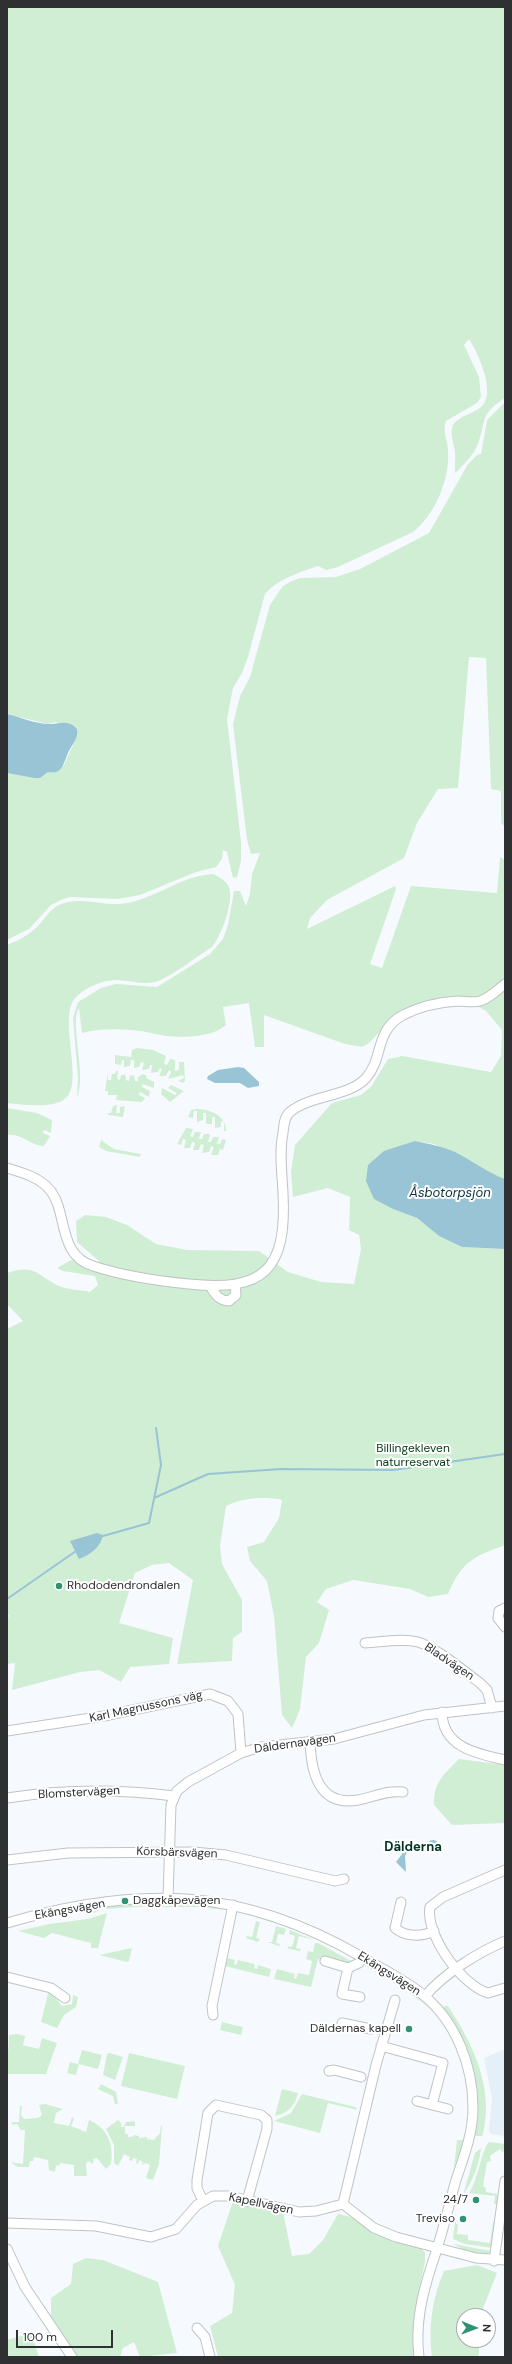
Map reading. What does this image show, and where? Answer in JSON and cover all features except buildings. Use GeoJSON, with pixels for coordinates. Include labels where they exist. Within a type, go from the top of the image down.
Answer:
{"type":"FeatureCollection","features":[{"type":"Feature","properties":{"kind":"street"},"geometry":{"type":"LineString","coordinates":[[7,1168],[32,1176],[51,1192],[56,1203],[64,1234],[75,1253],[90,1266],[164,1281],[210,1286],[235,1285],[258,1277],[272,1263],[277,1253],[284,1210],[281,1139],[286,1117],[289,1112],[304,1104],[353,1086],[366,1078],[375,1060],[386,1030],[402,1016],[435,1004],[481,1001],[505,984]]}},
{"type":"Feature","properties":{"kind":"street"},"geometry":{"type":"LineString","coordinates":[[210,1286],[216,1295],[222,1300],[229,1301],[236,1295],[235,1285]]}},
{"type":"Feature","properties":{"kind":"street"},"geometry":{"type":"LineString","coordinates":[[505,1608],[499,1611],[498,1618],[505,1627]]}},
{"type":"Feature","properties":{"kind":"street","name":"Bladvägen"},"geometry":{"type":"LineString","coordinates":[[365,1643],[408,1641],[418,1642],[428,1646],[480,1683],[487,1690],[492,1708]]}},
{"type":"Feature","properties":{"kind":"street","name":"Karl Magnussons väg"},"geometry":{"type":"LineString","coordinates":[[7,1731],[104,1716],[210,1694],[228,1701],[238,1714],[241,1753]]}},
{"type":"Feature","properties":{"kind":"street","name":"Däldernavägen"},"geometry":{"type":"LineString","coordinates":[[174,1796],[188,1782],[241,1753],[261,1747],[349,1736],[424,1715],[505,1706]]}},
{"type":"Feature","properties":{"kind":"street"},"geometry":{"type":"LineString","coordinates":[[442,1712],[442,1723],[446,1732],[462,1747],[483,1756],[505,1760]]}},
{"type":"Feature","properties":{"kind":"street"},"geometry":{"type":"LineString","coordinates":[[310,1741],[313,1772],[316,1781],[329,1795],[348,1801],[392,1791],[403,1792]]}},
{"type":"Feature","properties":{"kind":"street","name":"Blomstervägen"},"geometry":{"type":"LineString","coordinates":[[7,1798],[93,1790],[135,1791],[174,1796]]}},
{"type":"Feature","properties":{"kind":"street"},"geometry":{"type":"LineString","coordinates":[[168,1899],[170,1805],[174,1796]]}},
{"type":"Feature","properties":{"kind":"street","name":"Körsbärsvägen"},"geometry":{"type":"LineString","coordinates":[[7,1860],[68,1853],[168,1852],[226,1855],[335,1881],[344,1879]]}},
{"type":"Feature","properties":{"kind":"street"},"geometry":{"type":"LineString","coordinates":[[505,1870],[463,1887],[434,1903],[430,1907],[429,1920],[456,1970],[470,1984],[482,1991],[494,1992],[505,1988]]}},
{"type":"Feature","properties":{"kind":"street","name":"Ekängsvägen"},"geometry":{"type":"LineString","coordinates":[[7,1923],[77,1906],[168,1899],[233,1905],[278,1916],[310,1928],[402,1980],[425,1996],[437,2009],[455,2034],[467,2064],[473,2097],[471,2126],[467,2146],[419,2310],[417,2334],[419,2357]]}},
{"type":"Feature","properties":{"kind":"street"},"geometry":{"type":"LineString","coordinates":[[401,1902],[395,1928],[401,1933],[420,1935],[434,1931]]}},
{"type":"Feature","properties":{"kind":"street"},"geometry":{"type":"LineString","coordinates":[[213,2015],[212,2006],[233,1905]]}},
{"type":"Feature","properties":{"kind":"street"},"geometry":{"type":"LineString","coordinates":[[425,1996],[441,1981],[456,1970],[492,1946],[505,1941]]}},
{"type":"Feature","properties":{"kind":"street"},"geometry":{"type":"LineString","coordinates":[[325,1961],[348,1968],[359,1963]]}},
{"type":"Feature","properties":{"kind":"street"},"geometry":{"type":"LineString","coordinates":[[348,1968],[342,1994],[360,1997]]}},
{"type":"Feature","properties":{"kind":"street"},"geometry":{"type":"LineString","coordinates":[[7,1977],[51,1988],[65,1998]]}},
{"type":"Feature","properties":{"kind":"street"},"geometry":{"type":"LineString","coordinates":[[395,2000],[381,2046],[343,2204],[374,2228],[383,2233],[476,2258],[494,2261],[505,2260]]}},
{"type":"Feature","properties":{"kind":"street"},"geometry":{"type":"LineString","coordinates":[[342,2023],[371,2029]]}},
{"type":"Feature","properties":{"kind":"street"},"geometry":{"type":"LineString","coordinates":[[381,2046],[443,2063],[432,2105]]}},
{"type":"Feature","properties":{"kind":"street"},"geometry":{"type":"LineString","coordinates":[[329,2072],[334,2070],[361,2077]]}},
{"type":"Feature","properties":{"kind":"street"},"geometry":{"type":"LineString","coordinates":[[417,2101],[448,2109]]}},
{"type":"Feature","properties":{"kind":"street"},"geometry":{"type":"LineString","coordinates":[[7,2223],[96,2226],[151,2237],[176,2229],[203,2200],[197,2188],[198,2176],[208,2113],[216,2105],[261,2115],[267,2120],[267,2129],[246,2201]]}},
{"type":"Feature","properties":{"kind":"street"},"geometry":{"type":"LineString","coordinates":[[494,2261],[505,2181]]}},
{"type":"Feature","properties":{"kind":"street","name":"Kapellvägen"},"geometry":{"type":"LineString","coordinates":[[203,2200],[222,2196],[299,2212],[316,2211],[343,2204]]}},
{"type":"Feature","properties":{"kind":"street"},"geometry":{"type":"LineString","coordinates":[[7,2249],[26,2287],[72,2357]]}},
{"type":"Feature","properties":{"kind":"street"},"geometry":{"type":"LineString","coordinates":[[197,2328],[205,2337],[210,2357]]}},
{"type":"Feature","properties":{"kind":"shaded area"},"geometry":{"type":"Polygon","coordinates":[[[505,2049],[505,2136],[491,2134],[489,2131],[492,2099],[484,2058],[505,2049]]]}},
{"type":"Feature","properties":{"kind":"green space"},"geometry":{"type":"Polygon","coordinates":[[[7,7],[505,7],[505,398],[487,413],[476,448],[468,460],[455,473],[455,455],[452,435],[453,425],[458,419],[481,407],[485,401],[487,393],[487,383],[481,363],[469,339],[464,345],[479,377],[481,397],[477,403],[446,421],[445,433],[448,447],[448,462],[444,484],[440,496],[421,525],[413,532],[338,567],[326,570],[318,566],[283,580],[265,594],[248,657],[242,673],[233,688],[227,719],[241,842],[241,861],[237,877],[233,878],[227,852],[223,850],[222,859],[216,867],[196,872],[140,895],[118,899],[70,897],[61,900],[51,905],[29,929],[7,940],[7,773],[40,778],[48,772],[53,773],[64,765],[78,734],[56,722],[48,724],[7,714],[7,7]]]}},
{"type":"Feature","properties":{"kind":"green space","name":"Billingekleven naturreservat"},"geometry":{"type":"Polygon","coordinates":[[[505,402],[505,827],[501,823],[501,791],[491,789],[486,658],[469,657],[458,788],[438,789],[417,823],[404,858],[327,900],[310,918],[307,929],[395,886],[396,889],[370,964],[382,968],[411,886],[497,893],[500,857],[505,860],[505,1179],[482,1170],[472,1162],[434,1144],[415,1141],[411,1143],[393,1209],[417,1218],[439,1236],[462,1247],[505,1249],[505,1545],[477,1557],[464,1567],[458,1574],[448,1594],[428,1597],[410,1589],[353,1580],[326,1589],[317,1602],[329,1610],[319,1643],[306,1657],[300,1709],[292,1728],[282,1715],[274,1616],[267,1581],[250,1561],[247,1547],[264,1542],[279,1518],[282,1500],[261,1498],[232,1503],[226,1506],[220,1546],[222,1564],[242,1600],[242,1632],[233,1638],[232,1661],[177,1664],[193,1580],[169,1563],[152,1565],[135,1573],[119,1623],[173,1638],[169,1664],[130,1667],[121,1682],[99,1670],[80,1672],[12,1690],[15,1663],[7,1664],[7,1622],[9,1615],[7,1615],[7,1329],[23,1321],[7,1304],[7,1273],[25,1269],[32,1270],[62,1287],[90,1292],[98,1285],[95,1276],[63,1271],[57,1268],[71,1260],[97,1269],[99,1261],[77,1242],[76,1221],[85,1215],[106,1217],[127,1225],[156,1244],[187,1250],[259,1251],[288,1272],[321,1282],[354,1284],[361,1249],[359,1235],[349,1230],[350,1197],[328,1188],[293,1197],[291,1172],[295,1145],[332,1103],[361,1095],[371,1087],[388,1059],[402,1056],[491,1072],[501,1056],[502,1030],[486,1011],[460,997],[430,1000],[400,1010],[369,1043],[362,1047],[345,1044],[264,1015],[264,1047],[255,1047],[249,1003],[223,1007],[226,1025],[220,1029],[198,1036],[182,1037],[164,1036],[140,1031],[118,1029],[96,1030],[82,1033],[79,1008],[76,1015],[80,1076],[80,1088],[77,1098],[78,1078],[73,1018],[78,1002],[101,988],[116,984],[157,987],[210,954],[223,939],[228,925],[234,891],[240,891],[246,906],[250,894],[252,874],[260,853],[251,854],[247,840],[233,724],[240,696],[250,677],[270,605],[283,586],[292,581],[300,578],[336,577],[360,569],[429,533],[468,464],[477,455],[481,454],[487,420],[505,402]]]}},
{"type":"Feature","properties":{"kind":"green space"},"geometry":{"type":"Polygon","coordinates":[[[213,874],[228,885],[230,899],[229,908],[223,926],[216,942],[212,947],[176,972],[155,982],[145,983],[110,980],[98,983],[86,989],[71,1004],[69,1031],[73,1071],[72,1084],[69,1094],[62,1101],[50,1105],[7,1103],[7,945],[31,932],[56,907],[67,902],[82,901],[120,904],[132,902],[189,879],[213,874]]]}},
{"type":"Feature","properties":{"kind":"green space"},"geometry":{"type":"Polygon","coordinates":[[[136,1048],[153,1050],[166,1056],[164,1064],[167,1065],[170,1059],[175,1060],[175,1071],[179,1070],[179,1062],[184,1062],[185,1081],[183,1083],[178,1081],[184,1078],[183,1075],[168,1079],[171,1072],[169,1070],[166,1076],[159,1076],[162,1069],[160,1068],[158,1072],[151,1073],[152,1065],[150,1065],[149,1069],[142,1070],[144,1063],[141,1062],[139,1067],[134,1068],[134,1060],[131,1060],[130,1066],[124,1067],[124,1060],[122,1060],[121,1065],[115,1064],[115,1055],[131,1057],[132,1050],[136,1048]]]}},
{"type":"Feature","properties":{"kind":"green space"},"geometry":{"type":"Polygon","coordinates":[[[116,1071],[118,1071],[117,1079],[120,1080],[121,1075],[125,1075],[125,1072],[126,1080],[129,1081],[130,1075],[134,1076],[134,1074],[135,1081],[138,1081],[138,1077],[143,1074],[147,1076],[146,1078],[154,1082],[154,1088],[143,1084],[142,1087],[150,1091],[149,1097],[140,1092],[139,1095],[145,1098],[142,1102],[116,1100],[117,1095],[108,1095],[108,1091],[105,1091],[108,1073],[108,1080],[111,1080],[112,1074],[115,1074],[116,1071]]]}},
{"type":"Feature","properties":{"kind":"green space"},"geometry":{"type":"Polygon","coordinates":[[[171,1085],[184,1091],[170,1102],[161,1094],[162,1088],[175,1095],[177,1093],[168,1088],[171,1085]]]}},
{"type":"Feature","properties":{"kind":"green space"},"geometry":{"type":"Polygon","coordinates":[[[117,1105],[116,1113],[120,1113],[120,1107],[125,1106],[123,1117],[108,1115],[108,1113],[111,1113],[113,1106],[117,1105]]]}},
{"type":"Feature","properties":{"kind":"green space"},"geometry":{"type":"Polygon","coordinates":[[[7,1108],[37,1113],[52,1120],[51,1133],[44,1130],[43,1133],[50,1136],[44,1146],[35,1144],[17,1136],[7,1135],[7,1108]]]}},
{"type":"Feature","properties":{"kind":"green space"},"geometry":{"type":"Polygon","coordinates":[[[198,1109],[213,1112],[221,1118],[224,1122],[221,1121],[221,1127],[215,1128],[215,1117],[212,1117],[212,1124],[206,1124],[206,1113],[203,1113],[203,1120],[197,1122],[197,1111],[194,1111],[193,1118],[188,1117],[191,1110],[198,1109]]]}},
{"type":"Feature","properties":{"kind":"green space"},"geometry":{"type":"Polygon","coordinates":[[[186,1128],[193,1129],[190,1136],[193,1137],[195,1132],[201,1132],[199,1139],[202,1139],[204,1134],[210,1134],[208,1142],[211,1142],[213,1137],[219,1137],[217,1144],[220,1144],[222,1139],[226,1140],[223,1150],[220,1149],[218,1155],[211,1155],[214,1147],[211,1146],[209,1152],[202,1153],[204,1145],[201,1144],[199,1150],[193,1150],[195,1143],[192,1142],[190,1148],[184,1148],[186,1140],[183,1139],[181,1145],[177,1144],[186,1128]]]}},
{"type":"Feature","properties":{"kind":"green space"},"geometry":{"type":"Polygon","coordinates":[[[101,1140],[114,1149],[141,1154],[140,1157],[106,1151],[99,1147],[101,1140]]]}},
{"type":"Feature","properties":{"kind":"green space"},"geometry":{"type":"Polygon","coordinates":[[[459,1759],[505,1765],[505,1823],[452,1825],[434,1805],[435,1791],[440,1779],[459,1759]]]}},
{"type":"Feature","properties":{"kind":"green space"},"geometry":{"type":"Polygon","coordinates":[[[154,1903],[153,1906],[104,1909],[87,1915],[85,1912],[101,1907],[154,1903]]]}},
{"type":"Feature","properties":{"kind":"green space"},"geometry":{"type":"Polygon","coordinates":[[[158,1903],[211,1906],[227,1910],[198,1907],[160,1907],[158,1903]]]}},
{"type":"Feature","properties":{"kind":"green space"},"geometry":{"type":"Polygon","coordinates":[[[239,1910],[264,1916],[321,1937],[400,1983],[432,2010],[407,1991],[337,1948],[304,1932],[237,1911],[239,1910]]]}},
{"type":"Feature","properties":{"kind":"green space"},"geometry":{"type":"Polygon","coordinates":[[[107,1913],[98,1948],[91,1948],[91,1943],[52,1933],[44,1938],[18,1931],[49,1924],[88,1919],[107,1913]]]}},
{"type":"Feature","properties":{"kind":"green space"},"geometry":{"type":"Polygon","coordinates":[[[256,1921],[260,1922],[256,1938],[260,1939],[258,1942],[246,1938],[247,1936],[252,1937],[256,1921]]]}},
{"type":"Feature","properties":{"kind":"green space"},"geometry":{"type":"Polygon","coordinates":[[[276,1926],[286,1929],[284,1935],[278,1934],[276,1943],[280,1944],[279,1946],[267,1942],[272,1942],[276,1926]]]}},
{"type":"Feature","properties":{"kind":"green space"},"geometry":{"type":"Polygon","coordinates":[[[290,1930],[314,1940],[299,1936],[296,1948],[301,1949],[300,1951],[289,1949],[287,1946],[292,1947],[295,1936],[289,1934],[290,1930]]]}},
{"type":"Feature","properties":{"kind":"green space"},"geometry":{"type":"Polygon","coordinates":[[[315,1943],[318,1943],[353,1962],[350,1966],[318,1959],[311,1987],[274,1979],[277,1969],[295,1974],[294,1978],[296,1979],[298,1973],[309,1975],[312,1961],[306,1959],[308,1951],[313,1952],[315,1943]]]}},
{"type":"Feature","properties":{"kind":"green space"},"geometry":{"type":"Polygon","coordinates":[[[132,1948],[129,1961],[127,1962],[99,1955],[132,1948]]]}},
{"type":"Feature","properties":{"kind":"green space"},"geometry":{"type":"Polygon","coordinates":[[[225,1957],[235,1960],[234,1964],[236,1965],[238,1960],[255,1964],[254,1968],[257,1969],[258,1965],[271,1969],[269,1977],[225,1966],[225,1957]]]}},
{"type":"Feature","properties":{"kind":"green space"},"geometry":{"type":"Polygon","coordinates":[[[49,1990],[62,2006],[72,2004],[73,1995],[78,1997],[76,2007],[64,2015],[57,2028],[41,2022],[49,1990]]]}},
{"type":"Feature","properties":{"kind":"green space"},"geometry":{"type":"Polygon","coordinates":[[[448,2006],[470,2043],[480,2070],[486,2098],[486,2112],[482,2136],[473,2136],[476,2108],[450,2018],[443,2007],[448,2006]]]}},
{"type":"Feature","properties":{"kind":"green space"},"geometry":{"type":"Polygon","coordinates":[[[222,2022],[243,2027],[241,2035],[220,2030],[222,2022]]]}},
{"type":"Feature","properties":{"kind":"green space"},"geometry":{"type":"Polygon","coordinates":[[[17,2034],[25,2036],[23,2045],[39,2049],[42,2038],[57,2043],[46,2074],[7,2074],[9,2035],[17,2034]]]}},
{"type":"Feature","properties":{"kind":"green space"},"geometry":{"type":"Polygon","coordinates":[[[82,2050],[102,2055],[98,2069],[79,2064],[76,2075],[67,2073],[70,2062],[78,2064],[82,2050]]]}},
{"type":"Feature","properties":{"kind":"green space"},"geometry":{"type":"Polygon","coordinates":[[[109,2053],[123,2057],[115,2080],[103,2075],[107,2054],[109,2053]]]}},
{"type":"Feature","properties":{"kind":"green space"},"geometry":{"type":"Polygon","coordinates":[[[129,2053],[185,2066],[177,2099],[121,2086],[129,2053]]]}},
{"type":"Feature","properties":{"kind":"green space"},"geometry":{"type":"Polygon","coordinates":[[[101,2084],[116,2092],[118,2104],[115,2104],[113,2096],[98,2089],[101,2084]]]}},
{"type":"Feature","properties":{"kind":"green space"},"geometry":{"type":"Polygon","coordinates":[[[282,2089],[298,2093],[295,2102],[287,2111],[275,2116],[282,2089]]]}},
{"type":"Feature","properties":{"kind":"green space"},"geometry":{"type":"Polygon","coordinates":[[[302,2094],[355,2107],[358,2110],[328,2103],[320,2133],[274,2121],[291,2113],[302,2094]]]}},
{"type":"Feature","properties":{"kind":"green space"},"geometry":{"type":"Polygon","coordinates":[[[45,2104],[63,2109],[56,2113],[54,2123],[69,2126],[72,2117],[74,2119],[71,2126],[86,2132],[89,2120],[96,2123],[105,2132],[108,2138],[112,2150],[111,2164],[106,2169],[97,2158],[93,2159],[94,2162],[91,2164],[90,2161],[86,2163],[87,2176],[74,2176],[74,2165],[60,2163],[59,2166],[56,2165],[55,2172],[49,2170],[48,2160],[34,2157],[33,2161],[30,2161],[29,2167],[17,2167],[11,2162],[23,2164],[25,2130],[21,2130],[17,2124],[12,2125],[12,2122],[19,2122],[20,2106],[22,2106],[21,2115],[24,2119],[38,2118],[42,2115],[39,2105],[45,2104]]]}},
{"type":"Feature","properties":{"kind":"green space"},"geometry":{"type":"Polygon","coordinates":[[[118,2120],[121,2123],[121,2127],[124,2127],[126,2122],[135,2121],[135,2126],[125,2126],[125,2134],[128,2134],[128,2137],[132,2137],[134,2135],[139,2136],[139,2138],[147,2137],[147,2139],[154,2140],[160,2133],[161,2125],[162,2126],[159,2164],[153,2180],[146,2178],[150,2165],[146,2163],[142,2165],[143,2162],[139,2160],[138,2164],[136,2163],[137,2159],[133,2158],[132,2161],[129,2160],[130,2157],[124,2154],[118,2166],[114,2163],[114,2145],[106,2129],[118,2120]]]}},
{"type":"Feature","properties":{"kind":"green space"},"geometry":{"type":"Polygon","coordinates":[[[464,2135],[462,2148],[454,2168],[457,2140],[463,2140],[464,2135]]]}},
{"type":"Feature","properties":{"kind":"green space"},"geometry":{"type":"Polygon","coordinates":[[[489,2142],[505,2144],[503,2153],[500,2149],[490,2156],[491,2161],[487,2162],[483,2186],[486,2188],[486,2192],[497,2194],[498,2204],[494,2204],[495,2196],[469,2193],[475,2180],[486,2145],[489,2142]]]}},
{"type":"Feature","properties":{"kind":"green space"},"geometry":{"type":"Polygon","coordinates":[[[481,2148],[475,2173],[463,2195],[475,2153],[481,2148]]]}},
{"type":"Feature","properties":{"kind":"green space"},"geometry":{"type":"Polygon","coordinates":[[[233,2201],[283,2212],[292,2256],[309,2254],[323,2240],[338,2214],[355,2218],[420,2247],[425,2253],[425,2261],[414,2317],[415,2357],[218,2357],[210,2326],[232,2313],[235,2285],[218,2246],[233,2201]]]}},
{"type":"Feature","properties":{"kind":"green space"},"geometry":{"type":"Polygon","coordinates":[[[456,2211],[456,2224],[458,2224],[457,2234],[468,2235],[468,2240],[490,2243],[493,2222],[495,2223],[492,2248],[465,2244],[453,2239],[456,2211]]]}},
{"type":"Feature","properties":{"kind":"green space"},"geometry":{"type":"Polygon","coordinates":[[[453,2244],[491,2251],[486,2255],[468,2252],[453,2244]]]}},
{"type":"Feature","properties":{"kind":"green space"},"geometry":{"type":"Polygon","coordinates":[[[86,2258],[103,2260],[158,2282],[177,2353],[140,2357],[134,2342],[123,2348],[120,2357],[75,2357],[60,2330],[51,2321],[51,2298],[71,2284],[73,2264],[86,2258]]]}},
{"type":"Feature","properties":{"kind":"green space"},"geometry":{"type":"Polygon","coordinates":[[[477,2265],[497,2273],[483,2308],[456,2308],[456,2348],[479,2348],[479,2354],[477,2357],[432,2357],[430,2335],[432,2313],[436,2292],[444,2271],[477,2265]]]}},
{"type":"Feature","properties":{"kind":"green space"},"geometry":{"type":"Polygon","coordinates":[[[31,2333],[39,2357],[7,2357],[7,2340],[31,2333]]]}},
{"type":"Feature","properties":{"kind":"water"},"geometry":{"type":"Polygon","coordinates":[[[7,714],[39,723],[70,724],[77,729],[77,735],[63,766],[57,772],[48,772],[40,778],[7,773],[7,714]]]}},
{"type":"Feature","properties":{"kind":"water"},"geometry":{"type":"Polygon","coordinates":[[[238,1067],[244,1068],[259,1082],[259,1086],[248,1088],[240,1083],[215,1083],[207,1079],[208,1076],[218,1070],[238,1067]]]}},
{"type":"Feature","properties":{"kind":"water","name":"Åsbotorpsjön"},"geometry":{"type":"Polygon","coordinates":[[[415,1141],[435,1145],[462,1155],[505,1179],[505,1249],[462,1247],[439,1236],[417,1218],[393,1209],[374,1199],[366,1181],[368,1165],[384,1151],[415,1141]]]}},
{"type":"Feature","properties":{"kind":"water"},"geometry":{"type":"Polygon","coordinates":[[[97,1533],[103,1535],[100,1543],[91,1553],[79,1559],[70,1541],[97,1533]]]}},
{"type":"Feature","properties":{"kind":"water"},"geometry":{"type":"Polygon","coordinates":[[[435,1840],[438,1841],[438,1851],[431,1852],[428,1851],[427,1844],[428,1841],[435,1840]]]}},
{"type":"Feature","properties":{"kind":"water"},"geometry":{"type":"Polygon","coordinates":[[[406,1849],[408,1851],[405,1856],[406,1872],[396,1862],[406,1849]]]}},
{"type":"Feature","properties":{"kind":"waterway"},"geometry":{"type":"LineString","coordinates":[[103,1536],[149,1523],[161,1465],[156,1428]]}},
{"type":"Feature","properties":{"kind":"waterway"},"geometry":{"type":"LineString","coordinates":[[154,1498],[208,1474],[281,1469],[393,1470],[505,1454]]}},
{"type":"Feature","properties":{"kind":"waterway"},"geometry":{"type":"LineString","coordinates":[[7,1599],[76,1551]]}},
{"type":"Feature","properties":{"kind":"place","name":"Rhododendrondalen"},"geometry":{"type":"Point","coordinates":[59,1586]}},
{"type":"Feature","properties":{"kind":"place","name":"Daggkåpevägen"},"geometry":{"type":"Point","coordinates":[125,1901]}},
{"type":"Feature","properties":{"kind":"place","name":"Däldernas kapell"},"geometry":{"type":"Point","coordinates":[409,2029]}},
{"type":"Feature","properties":{"kind":"place","name":"24/7"},"geometry":{"type":"Point","coordinates":[476,2200]}},
{"type":"Feature","properties":{"kind":"place","name":"Treviso"},"geometry":{"type":"Point","coordinates":[463,2219]}},
{"type":"Feature","properties":{"kind":"district","name":"Dälderna"},"geometry":{"type":"Point","coordinates":[413,1848]}}]}
